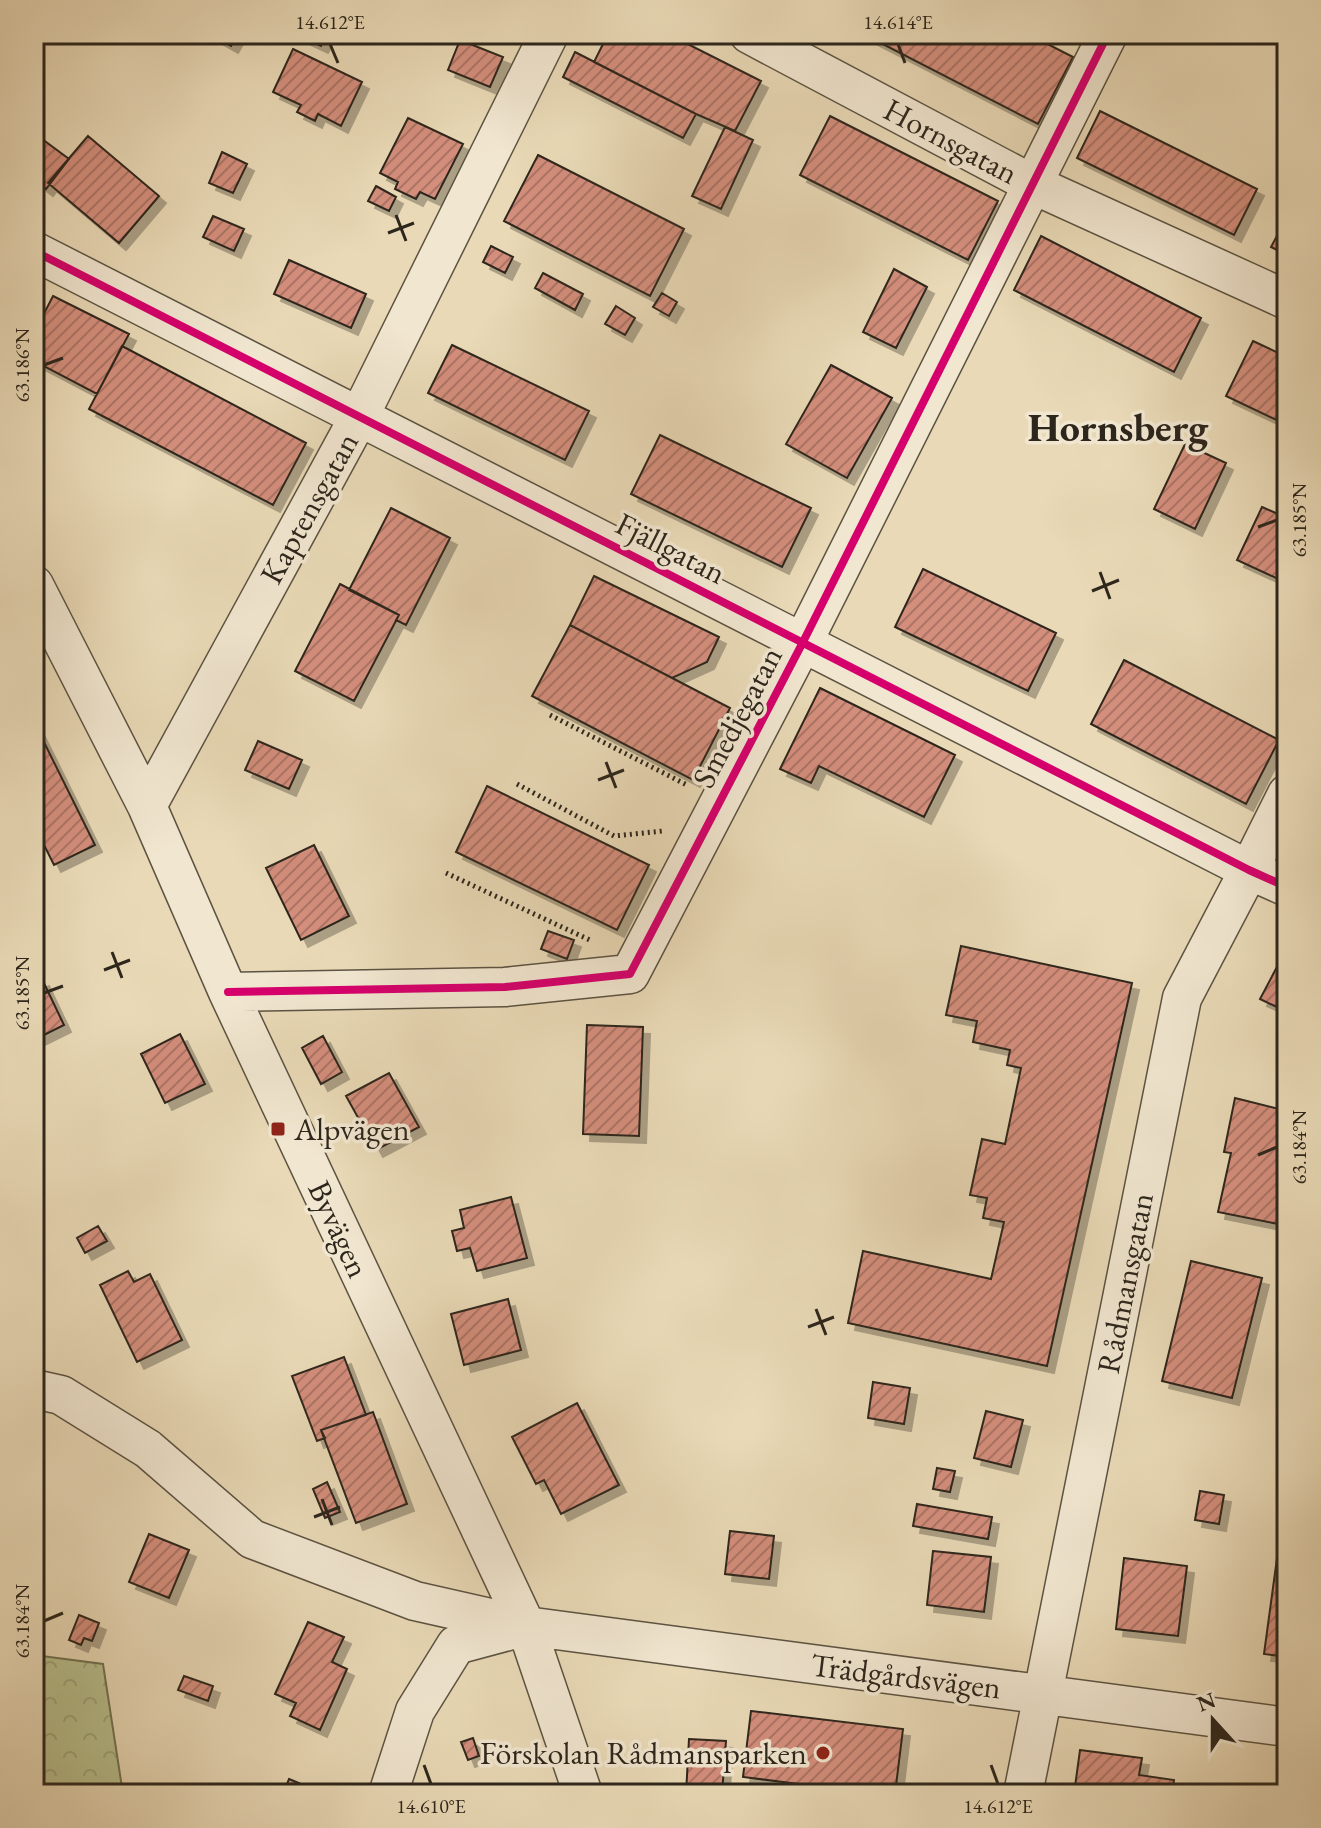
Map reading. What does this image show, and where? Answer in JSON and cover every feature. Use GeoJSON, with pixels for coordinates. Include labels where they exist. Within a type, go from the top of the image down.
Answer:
{"type":"FeatureCollection","features":[{"type":"Feature","properties":{"kind":"street","name":"Kaptensgatan"},"geometry":{"type":"LineString","coordinates":[[147,806],[359,417],[549,34]]}},
{"type":"Feature","properties":{"kind":"street","name":"Hornsgatan"},"geometry":{"type":"LineString","coordinates":[[749,34],[1032,184],[1287,300]]}},
{"type":"Feature","properties":{"kind":"street","name":"Smedjegatan"},"geometry":{"type":"LineString","coordinates":[[637,962],[803,642],[1108,34]]}},
{"type":"Feature","properties":{"kind":"street","name":"Fjällgatan"},"geometry":{"type":"LineString","coordinates":[[34,251],[1287,887]]}},
{"type":"Feature","properties":{"kind":"street","name":"Byvägen"},"geometry":{"type":"LineString","coordinates":[[34,585],[147,806],[228,992],[526,1626],[583,1794]]}},
{"type":"Feature","properties":{"kind":"street","name":"Rådmansgatan"},"geometry":{"type":"LineString","coordinates":[[1023,1794],[1182,998],[1287,794]]}},
{"type":"Feature","properties":{"kind":"street"},"geometry":{"type":"LineString","coordinates":[[228,992],[505,987],[630,974],[637,962]]}},
{"type":"Feature","properties":{"kind":"street"},"geometry":{"type":"LineString","coordinates":[[34,1389],[61,1395],[148,1449],[252,1539],[415,1601],[526,1626]]}},
{"type":"Feature","properties":{"kind":"street"},"geometry":{"type":"LineString","coordinates":[[388,1794],[415,1711],[456,1645],[526,1626]]}},
{"type":"Feature","properties":{"kind":"street","name":"Trädgårdsvägen"},"geometry":{"type":"LineString","coordinates":[[526,1626],[1287,1727]]}},
{"type":"Feature","properties":{"kind":"path"},"geometry":{"type":"LineString","coordinates":[[550,715],[714,814]]}},
{"type":"Feature","properties":{"kind":"path"},"geometry":{"type":"LineString","coordinates":[[517,784],[614,836],[714,814]]}},
{"type":"Feature","properties":{"kind":"path"},"geometry":{"type":"LineString","coordinates":[[446,873],[637,962]]}},
{"type":"Feature","properties":{"kind":"green space"},"geometry":{"type":"Polygon","coordinates":[[[34,1655],[103,1664],[123,1794],[34,1794],[34,1655]]]}},
{"type":"Feature","properties":{"kind":"building"},"geometry":{"type":"Polygon","coordinates":[[[210,34],[238,34],[231,46],[210,34]]]}},
{"type":"Feature","properties":{"kind":"building"},"geometry":{"type":"Polygon","coordinates":[[[296,34],[327,34],[321,46],[296,34]]]}},
{"type":"Feature","properties":{"kind":"building"},"geometry":{"type":"Polygon","coordinates":[[[608,34],[668,34],[761,81],[735,131],[594,62],[608,34]]]}},
{"type":"Feature","properties":{"kind":"building"},"geometry":{"type":"Polygon","coordinates":[[[870,34],[1028,34],[1073,57],[1038,124],[869,37],[870,34]]]}},
{"type":"Feature","properties":{"kind":"building"},"geometry":{"type":"Polygon","coordinates":[[[460,40],[503,57],[490,87],[448,70],[460,40]]]}},
{"type":"Feature","properties":{"kind":"building"},"geometry":{"type":"Polygon","coordinates":[[[293,49],[362,82],[341,126],[318,114],[315,121],[297,112],[301,105],[273,92],[293,49]]]}},
{"type":"Feature","properties":{"kind":"building"},"geometry":{"type":"Polygon","coordinates":[[[575,52],[696,114],[683,138],[563,77],[575,52]]]}},
{"type":"Feature","properties":{"kind":"building"},"geometry":{"type":"Polygon","coordinates":[[[1100,111],[1257,189],[1234,235],[1077,158],[1100,111]]]}},
{"type":"Feature","properties":{"kind":"building"},"geometry":{"type":"Polygon","coordinates":[[[830,116],[998,201],[968,260],[800,175],[830,116]]]}},
{"type":"Feature","properties":{"kind":"building"},"geometry":{"type":"Polygon","coordinates":[[[408,118],[463,144],[435,199],[420,192],[416,199],[395,189],[398,182],[380,173],[408,118]]]}},
{"type":"Feature","properties":{"kind":"building"},"geometry":{"type":"Polygon","coordinates":[[[725,127],[753,140],[721,209],[692,196],[725,127]]]}},
{"type":"Feature","properties":{"kind":"building"},"geometry":{"type":"Polygon","coordinates":[[[34,133],[69,159],[46,189],[34,180],[34,133]]]}},
{"type":"Feature","properties":{"kind":"building"},"geometry":{"type":"Polygon","coordinates":[[[88,136],[159,196],[119,243],[48,183],[88,136]]]}},
{"type":"Feature","properties":{"kind":"building"},"geometry":{"type":"Polygon","coordinates":[[[222,152],[247,164],[233,193],[209,183],[222,152]]]}},
{"type":"Feature","properties":{"kind":"building"},"geometry":{"type":"Polygon","coordinates":[[[538,155],[684,229],[650,296],[504,221],[538,155]]]}},
{"type":"Feature","properties":{"kind":"building"},"geometry":{"type":"Polygon","coordinates":[[[376,186],[396,197],[389,211],[368,201],[376,186]]]}},
{"type":"Feature","properties":{"kind":"building"},"geometry":{"type":"Polygon","coordinates":[[[213,216],[244,229],[234,251],[203,237],[213,216]]]}},
{"type":"Feature","properties":{"kind":"building"},"geometry":{"type":"Polygon","coordinates":[[[1279,232],[1287,236],[1287,255],[1271,247],[1279,232]]]}},
{"type":"Feature","properties":{"kind":"building"},"geometry":{"type":"Polygon","coordinates":[[[1041,236],[1201,318],[1174,372],[1014,290],[1041,236]]]}},
{"type":"Feature","properties":{"kind":"building"},"geometry":{"type":"Polygon","coordinates":[[[491,246],[513,257],[505,273],[483,262],[491,246]]]}},
{"type":"Feature","properties":{"kind":"building"},"geometry":{"type":"Polygon","coordinates":[[[289,260],[366,294],[351,328],[274,294],[289,260]]]}},
{"type":"Feature","properties":{"kind":"building"},"geometry":{"type":"Polygon","coordinates":[[[894,269],[927,287],[896,348],[863,332],[894,269]]]}},
{"type":"Feature","properties":{"kind":"building"},"geometry":{"type":"Polygon","coordinates":[[[543,273],[583,294],[575,310],[535,288],[543,273]]]}},
{"type":"Feature","properties":{"kind":"building"},"geometry":{"type":"Polygon","coordinates":[[[662,293],[677,302],[669,316],[653,307],[662,293]]]}},
{"type":"Feature","properties":{"kind":"building"},"geometry":{"type":"Polygon","coordinates":[[[53,296],[129,334],[97,394],[34,361],[34,333],[53,296]]]}},
{"type":"Feature","properties":{"kind":"building"},"geometry":{"type":"Polygon","coordinates":[[[616,306],[635,318],[625,335],[605,324],[616,306]]]}},
{"type":"Feature","properties":{"kind":"building"},"geometry":{"type":"Polygon","coordinates":[[[1253,341],[1287,357],[1287,425],[1226,396],[1253,341]]]}},
{"type":"Feature","properties":{"kind":"building"},"geometry":{"type":"Polygon","coordinates":[[[452,345],[589,411],[565,460],[428,393],[452,345]]]}},
{"type":"Feature","properties":{"kind":"building"},"geometry":{"type":"Polygon","coordinates":[[[122,346],[306,443],[273,505],[89,409],[122,346]]]}},
{"type":"Feature","properties":{"kind":"building"},"geometry":{"type":"Polygon","coordinates":[[[831,365],[892,398],[847,478],[786,444],[831,365]]]}},
{"type":"Feature","properties":{"kind":"building"},"geometry":{"type":"Polygon","coordinates":[[[660,435],[811,508],[782,567],[631,494],[660,435]]]}},
{"type":"Feature","properties":{"kind":"building"},"geometry":{"type":"Polygon","coordinates":[[[1185,444],[1226,463],[1195,529],[1154,509],[1185,444]]]}},
{"type":"Feature","properties":{"kind":"building"},"geometry":{"type":"Polygon","coordinates":[[[1262,507],[1287,518],[1287,583],[1237,560],[1262,507]]]}},
{"type":"Feature","properties":{"kind":"building"},"geometry":{"type":"Polygon","coordinates":[[[391,508],[450,538],[406,625],[396,620],[399,615],[349,590],[391,508]]]}},
{"type":"Feature","properties":{"kind":"building"},"geometry":{"type":"Polygon","coordinates":[[[923,569],[1056,633],[1028,691],[895,627],[923,569]]]}},
{"type":"Feature","properties":{"kind":"building"},"geometry":{"type":"Polygon","coordinates":[[[594,576],[719,637],[707,662],[672,678],[570,625],[594,576]]]}},
{"type":"Feature","properties":{"kind":"building"},"geometry":{"type":"Polygon","coordinates":[[[340,584],[399,615],[354,701],[295,671],[340,584]]]}},
{"type":"Feature","properties":{"kind":"building"},"geometry":{"type":"Polygon","coordinates":[[[570,625],[730,708],[693,780],[532,696],[570,625]]]}},
{"type":"Feature","properties":{"kind":"building"},"geometry":{"type":"Polygon","coordinates":[[[1124,660],[1279,740],[1246,804],[1091,724],[1124,660]]]}},
{"type":"Feature","properties":{"kind":"building"},"geometry":{"type":"Polygon","coordinates":[[[820,688],[955,755],[924,817],[819,766],[811,783],[780,769],[820,688]]]}},
{"type":"Feature","properties":{"kind":"building"},"geometry":{"type":"Polygon","coordinates":[[[35,724],[95,845],[54,865],[34,825],[35,724]]]}},
{"type":"Feature","properties":{"kind":"building"},"geometry":{"type":"Polygon","coordinates":[[[258,741],[302,760],[289,789],[245,770],[258,741]]]}},
{"type":"Feature","properties":{"kind":"building"},"geometry":{"type":"Polygon","coordinates":[[[487,786],[649,865],[617,930],[456,852],[487,786]]]}},
{"type":"Feature","properties":{"kind":"building"},"geometry":{"type":"Polygon","coordinates":[[[314,845],[349,916],[301,940],[266,868],[314,845]]]}},
{"type":"Feature","properties":{"kind":"building"},"geometry":{"type":"Polygon","coordinates":[[[548,931],[574,940],[567,959],[541,949],[548,931]]]}},
{"type":"Feature","properties":{"kind":"building"},"geometry":{"type":"Polygon","coordinates":[[[961,946],[1132,983],[1047,1366],[848,1323],[863,1251],[991,1279],[1004,1222],[983,1218],[987,1198],[970,1195],[982,1139],[1005,1144],[1021,1068],[1007,1065],[1010,1050],[973,1042],[977,1021],[946,1015],[961,946]]]}},
{"type":"Feature","properties":{"kind":"building"},"geometry":{"type":"Polygon","coordinates":[[[1287,948],[1287,1012],[1260,999],[1287,948]]]}},
{"type":"Feature","properties":{"kind":"building"},"geometry":{"type":"Polygon","coordinates":[[[42,979],[64,1025],[34,1040],[34,983],[42,979]]]}},
{"type":"Feature","properties":{"kind":"building"},"geometry":{"type":"Polygon","coordinates":[[[587,1025],[643,1027],[639,1136],[583,1134],[587,1025]]]}},
{"type":"Feature","properties":{"kind":"building"},"geometry":{"type":"Polygon","coordinates":[[[180,1034],[205,1084],[165,1103],[141,1054],[180,1034]]]}},
{"type":"Feature","properties":{"kind":"building"},"geometry":{"type":"Polygon","coordinates":[[[323,1036],[342,1072],[321,1084],[302,1048],[323,1036]]]}},
{"type":"Feature","properties":{"kind":"building"},"geometry":{"type":"Polygon","coordinates":[[[389,1073],[419,1127],[376,1150],[346,1096],[389,1073]]]}},
{"type":"Feature","properties":{"kind":"building"},"geometry":{"type":"Polygon","coordinates":[[[1235,1098],[1287,1111],[1287,1187],[1278,1224],[1218,1212],[1231,1153],[1224,1152],[1235,1098]]]}},
{"type":"Feature","properties":{"kind":"building"},"geometry":{"type":"Polygon","coordinates":[[[511,1197],[527,1258],[477,1271],[470,1248],[457,1251],[452,1231],[464,1228],[460,1210],[511,1197]]]}},
{"type":"Feature","properties":{"kind":"building"},"geometry":{"type":"Polygon","coordinates":[[[98,1226],[107,1241],[85,1253],[77,1238],[98,1226]]]}},
{"type":"Feature","properties":{"kind":"building"},"geometry":{"type":"Polygon","coordinates":[[[1191,1261],[1262,1278],[1232,1398],[1162,1381],[1191,1261]]]}},
{"type":"Feature","properties":{"kind":"building"},"geometry":{"type":"Polygon","coordinates":[[[128,1271],[134,1282],[150,1274],[182,1340],[137,1362],[100,1285],[128,1271]]]}},
{"type":"Feature","properties":{"kind":"building"},"geometry":{"type":"Polygon","coordinates":[[[508,1299],[521,1350],[464,1365],[451,1314],[508,1299]]]}},
{"type":"Feature","properties":{"kind":"building"},"geometry":{"type":"Polygon","coordinates":[[[344,1357],[366,1415],[321,1430],[325,1438],[317,1441],[292,1376],[344,1357]]]}},
{"type":"Feature","properties":{"kind":"building"},"geometry":{"type":"Polygon","coordinates":[[[1284,1367],[1287,1368],[1287,1404],[1281,1403],[1284,1367]]]}},
{"type":"Feature","properties":{"kind":"building"},"geometry":{"type":"Polygon","coordinates":[[[873,1382],[910,1388],[904,1424],[868,1418],[873,1382]]]}},
{"type":"Feature","properties":{"kind":"building"},"geometry":{"type":"Polygon","coordinates":[[[577,1403],[619,1485],[561,1514],[544,1480],[536,1484],[512,1437],[577,1403]]]}},
{"type":"Feature","properties":{"kind":"building"},"geometry":{"type":"Polygon","coordinates":[[[986,1411],[1023,1420],[1011,1467],[974,1458],[986,1411]]]}},
{"type":"Feature","properties":{"kind":"building"},"geometry":{"type":"Polygon","coordinates":[[[373,1412],[407,1504],[356,1523],[321,1430],[373,1412]]]}},
{"type":"Feature","properties":{"kind":"building"},"geometry":{"type":"Polygon","coordinates":[[[937,1468],[955,1471],[950,1492],[933,1489],[937,1468]]]}},
{"type":"Feature","properties":{"kind":"building"},"geometry":{"type":"Polygon","coordinates":[[[327,1482],[340,1512],[325,1518],[313,1489],[327,1482]]]}},
{"type":"Feature","properties":{"kind":"building"},"geometry":{"type":"Polygon","coordinates":[[[1200,1491],[1224,1495],[1219,1524],[1195,1520],[1200,1491]]]}},
{"type":"Feature","properties":{"kind":"building"},"geometry":{"type":"Polygon","coordinates":[[[917,1504],[992,1517],[988,1539],[913,1526],[917,1504]]]}},
{"type":"Feature","properties":{"kind":"building"},"geometry":{"type":"Polygon","coordinates":[[[1283,1514],[1287,1514],[1287,1657],[1264,1654],[1283,1514]]]}},
{"type":"Feature","properties":{"kind":"building"},"geometry":{"type":"Polygon","coordinates":[[[730,1531],[774,1536],[769,1579],[725,1574],[730,1531]]]}},
{"type":"Feature","properties":{"kind":"building"},"geometry":{"type":"Polygon","coordinates":[[[149,1534],[189,1550],[169,1598],[129,1582],[149,1534]]]}},
{"type":"Feature","properties":{"kind":"building"},"geometry":{"type":"Polygon","coordinates":[[[933,1551],[991,1557],[984,1612],[927,1605],[933,1551]]]}},
{"type":"Feature","properties":{"kind":"building"},"geometry":{"type":"Polygon","coordinates":[[[1124,1558],[1187,1566],[1178,1636],[1116,1629],[1124,1558]]]}},
{"type":"Feature","properties":{"kind":"building"},"geometry":{"type":"Polygon","coordinates":[[[79,1615],[99,1623],[92,1641],[84,1638],[81,1645],[69,1640],[79,1615]]]}},
{"type":"Feature","properties":{"kind":"building"},"geometry":{"type":"Polygon","coordinates":[[[308,1622],[344,1637],[332,1662],[347,1669],[320,1730],[290,1716],[296,1703],[275,1694],[308,1622]]]}},
{"type":"Feature","properties":{"kind":"building"},"geometry":{"type":"Polygon","coordinates":[[[184,1676],[213,1686],[208,1701],[178,1690],[184,1676]]]}},
{"type":"Feature","properties":{"kind":"building","name":"Förskolan Rådmansparken"},"geometry":{"type":"Polygon","coordinates":[[[751,1711],[903,1729],[895,1794],[822,1794],[823,1787],[743,1777],[751,1711]]]}},
{"type":"Feature","properties":{"kind":"building"},"geometry":{"type":"Polygon","coordinates":[[[473,1738],[479,1756],[468,1760],[461,1742],[473,1738]]]}},
{"type":"Feature","properties":{"kind":"building"},"geometry":{"type":"Polygon","coordinates":[[[689,1739],[726,1741],[722,1794],[686,1794],[689,1739]]]}},
{"type":"Feature","properties":{"kind":"building"},"geometry":{"type":"Polygon","coordinates":[[[1080,1750],[1142,1758],[1139,1775],[1174,1780],[1172,1794],[1074,1794],[1080,1750]]]}},
{"type":"Feature","properties":{"kind":"building"},"geometry":{"type":"Polygon","coordinates":[[[289,1779],[325,1794],[283,1794],[289,1779]]]}},
{"type":"Feature","properties":{"kind":"cycle path"},"geometry":{"type":"LineString","coordinates":[[228,992],[505,987],[630,974],[803,642],[1108,34]]}},
{"type":"Feature","properties":{"kind":"cycle path"},"geometry":{"type":"LineString","coordinates":[[34,251],[1287,887]]}},
{"type":"Feature","properties":{"kind":"place","name":"Alpvägen"},"geometry":{"type":"Point","coordinates":[278,1129]}},
{"type":"Feature","properties":{"kind":"place","name":"Förskolan Rådmansparken"},"geometry":{"type":"Point","coordinates":[823,1753]}},
{"type":"Feature","properties":{"kind":"district","name":"Hornsberg"},"geometry":{"type":"Point","coordinates":[1118,427]}}]}
